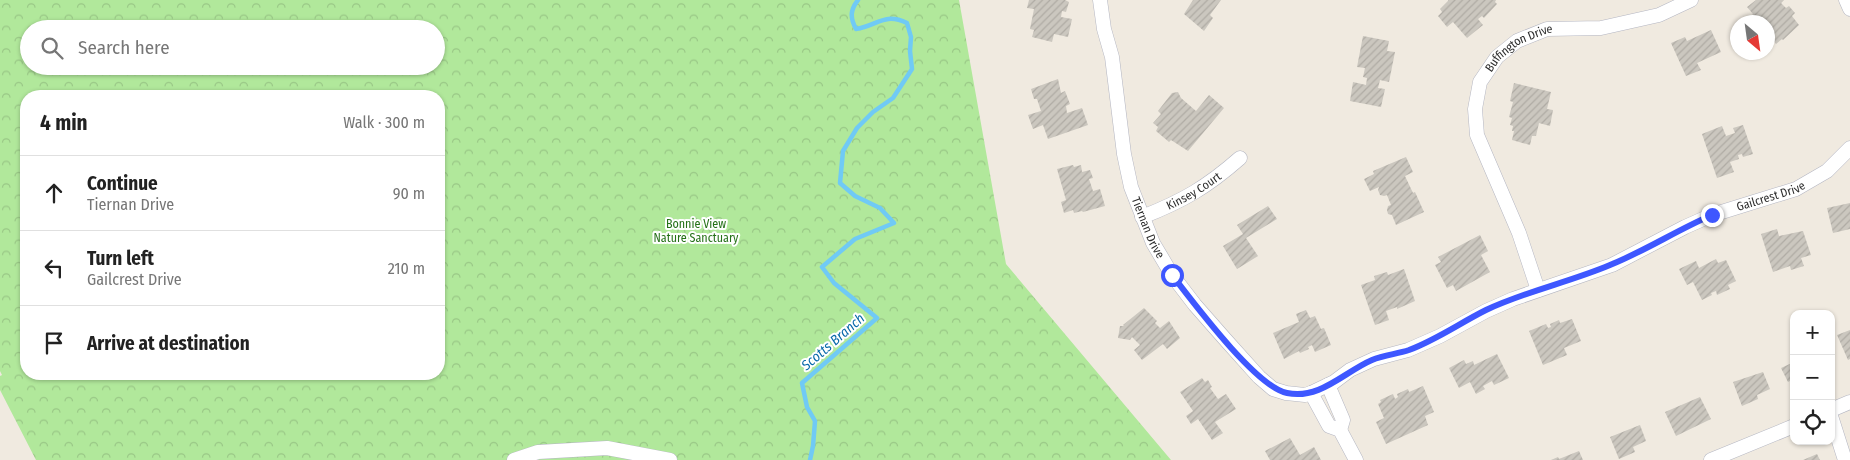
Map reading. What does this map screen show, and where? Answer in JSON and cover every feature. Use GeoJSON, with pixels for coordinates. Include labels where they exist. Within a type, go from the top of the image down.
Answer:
{"type":"FeatureCollection","features":[{"type":"Feature","properties":{"kind":"street","name":"Tiernan Drive"},"geometry":{"type":"LineString","coordinates":[[1100,0],[1104,29],[1112,57],[1124,154],[1131,187],[1153,243],[1178,283],[1206,318],[1259,377],[1273,388],[1286,393],[1304,395],[1328,385]]}},
{"type":"Feature","properties":{"kind":"street","name":"Buffington Drive"},"geometry":{"type":"LineString","coordinates":[[1538,290],[1519,232],[1477,135],[1475,109],[1480,82],[1497,57],[1517,40],[1547,28],[1601,28],[1659,15],[1691,0]]}},
{"type":"Feature","properties":{"kind":"street"},"geometry":{"type":"LineString","coordinates":[[1846,0],[1850,9]]}},
{"type":"Feature","properties":{"kind":"street","name":"Gailcrest Drive"},"geometry":{"type":"LineString","coordinates":[[1328,385],[1350,370],[1374,359],[1408,350],[1440,336],[1486,310],[1612,265],[1712,215],[1796,189],[1827,171],[1850,148]]}},
{"type":"Feature","properties":{"kind":"street","name":"Kinsey Court"},"geometry":{"type":"LineString","coordinates":[[1142,218],[1176,204],[1196,193],[1220,176],[1240,158]]}},
{"type":"Feature","properties":{"kind":"street"},"geometry":{"type":"LineString","coordinates":[[1328,385],[1343,420],[1340,430]]}},
{"type":"Feature","properties":{"kind":"street"},"geometry":{"type":"LineString","coordinates":[[1311,393],[1329,426],[1340,430],[1356,460]]}},
{"type":"Feature","properties":{"kind":"street"},"geometry":{"type":"LineString","coordinates":[[1835,408],[1850,402]]}},
{"type":"Feature","properties":{"kind":"street"},"geometry":{"type":"LineString","coordinates":[[1711,460],[1790,428]]}},
{"type":"Feature","properties":{"kind":"street"},"geometry":{"type":"LineString","coordinates":[[1835,429],[1845,460]]}},
{"type":"Feature","properties":{"kind":"street"},"geometry":{"type":"LineString","coordinates":[[514,460],[538,452],[607,448],[670,460]]}},
{"type":"Feature","properties":{"kind":"green space","name":"Bonnie View Nature Sanctuary"},"geometry":{"type":"Polygon","coordinates":[[[0,0],[959,0],[1006,264],[1171,460],[36,460],[0,390],[0,376],[2,375],[0,371],[0,0]]]}},
{"type":"Feature","properties":{"kind":"building"},"geometry":{"type":"Polygon","coordinates":[[[1029,0],[1065,0],[1069,2],[1066,12],[1062,11],[1061,17],[1072,19],[1068,37],[1054,34],[1052,42],[1032,37],[1034,30],[1030,29],[1034,9],[1027,8],[1029,0]]]}},
{"type":"Feature","properties":{"kind":"building"},"geometry":{"type":"Polygon","coordinates":[[[1193,0],[1221,0],[1210,15],[1213,18],[1204,31],[1184,14],[1193,0]]]}},
{"type":"Feature","properties":{"kind":"building"},"geometry":{"type":"Polygon","coordinates":[[[1448,0],[1496,0],[1497,4],[1484,18],[1482,16],[1478,19],[1483,25],[1467,38],[1453,22],[1447,27],[1438,16],[1442,12],[1440,9],[1448,0]]]}},
{"type":"Feature","properties":{"kind":"building"},"geometry":{"type":"Polygon","coordinates":[[[1756,0],[1784,0],[1781,3],[1786,8],[1789,6],[1795,13],[1792,16],[1799,25],[1776,44],[1775,15],[1752,15],[1747,7],[1756,0]]]}},
{"type":"Feature","properties":{"kind":"building"},"geometry":{"type":"Polygon","coordinates":[[[1711,30],[1721,52],[1697,63],[1701,70],[1686,76],[1671,43],[1685,37],[1687,41],[1711,30]]]}},
{"type":"Feature","properties":{"kind":"building"},"geometry":{"type":"Polygon","coordinates":[[[1363,36],[1389,41],[1387,51],[1395,52],[1389,82],[1380,80],[1378,88],[1385,89],[1381,107],[1350,101],[1353,82],[1366,85],[1367,78],[1363,77],[1365,68],[1357,67],[1363,36]]]}},
{"type":"Feature","properties":{"kind":"building"},"geometry":{"type":"Polygon","coordinates":[[[1058,79],[1061,93],[1065,91],[1070,104],[1066,106],[1067,113],[1082,108],[1088,125],[1048,139],[1043,125],[1033,129],[1028,115],[1041,111],[1031,89],[1058,79]]]}},
{"type":"Feature","properties":{"kind":"building"},"geometry":{"type":"Polygon","coordinates":[[[1514,83],[1551,92],[1547,109],[1553,110],[1550,126],[1539,123],[1536,136],[1532,136],[1530,145],[1512,140],[1514,131],[1512,131],[1513,126],[1510,125],[1512,118],[1509,117],[1513,102],[1510,101],[1514,83]]]}},
{"type":"Feature","properties":{"kind":"building"},"geometry":{"type":"Polygon","coordinates":[[[1178,92],[1181,98],[1196,111],[1209,95],[1224,108],[1188,151],[1171,140],[1169,142],[1156,131],[1158,127],[1153,123],[1161,114],[1158,111],[1172,93],[1178,92]]]}},
{"type":"Feature","properties":{"kind":"building"},"geometry":{"type":"Polygon","coordinates":[[[1743,125],[1753,154],[1743,157],[1742,154],[1738,155],[1739,159],[1730,162],[1734,172],[1717,178],[1702,134],[1722,126],[1726,136],[1735,133],[1733,128],[1743,125]]]}},
{"type":"Feature","properties":{"kind":"building"},"geometry":{"type":"Polygon","coordinates":[[[1406,157],[1413,172],[1405,176],[1424,212],[1396,225],[1392,215],[1388,214],[1388,206],[1391,205],[1387,195],[1380,195],[1379,187],[1370,191],[1364,179],[1374,174],[1373,171],[1406,157]]]}},
{"type":"Feature","properties":{"kind":"building"},"geometry":{"type":"Polygon","coordinates":[[[1073,165],[1074,167],[1081,165],[1082,172],[1090,170],[1093,178],[1089,179],[1093,191],[1100,189],[1105,206],[1083,212],[1074,213],[1073,210],[1064,213],[1061,202],[1066,200],[1057,169],[1073,165]]]}},
{"type":"Feature","properties":{"kind":"building"},"geometry":{"type":"Polygon","coordinates":[[[1850,203],[1850,229],[1833,233],[1827,208],[1850,203]]]}},
{"type":"Feature","properties":{"kind":"building"},"geometry":{"type":"Polygon","coordinates":[[[1268,206],[1277,219],[1246,238],[1258,256],[1237,269],[1223,246],[1243,234],[1237,225],[1268,206]]]}},
{"type":"Feature","properties":{"kind":"building"},"geometry":{"type":"Polygon","coordinates":[[[1777,229],[1779,236],[1803,231],[1811,255],[1801,258],[1804,266],[1791,270],[1790,266],[1773,272],[1761,234],[1777,229]]]}},
{"type":"Feature","properties":{"kind":"building"},"geometry":{"type":"Polygon","coordinates":[[[1480,235],[1488,251],[1481,255],[1490,272],[1456,291],[1453,285],[1447,288],[1435,265],[1441,262],[1438,257],[1480,235]]]}},
{"type":"Feature","properties":{"kind":"building"},"geometry":{"type":"Polygon","coordinates":[[[1716,259],[1718,263],[1726,260],[1736,281],[1728,285],[1730,289],[1717,295],[1716,291],[1702,300],[1693,282],[1687,285],[1679,269],[1696,261],[1699,268],[1716,259]]]}},
{"type":"Feature","properties":{"kind":"building"},"geometry":{"type":"Polygon","coordinates":[[[1404,269],[1415,301],[1397,309],[1397,307],[1386,311],[1389,320],[1375,325],[1361,285],[1375,280],[1374,276],[1387,272],[1388,275],[1404,269]]]}},
{"type":"Feature","properties":{"kind":"building"},"geometry":{"type":"Polygon","coordinates":[[[1144,308],[1157,321],[1155,323],[1160,328],[1169,321],[1180,338],[1167,349],[1163,344],[1142,360],[1134,350],[1140,345],[1132,337],[1130,340],[1118,338],[1120,326],[1124,326],[1144,308]]]}},
{"type":"Feature","properties":{"kind":"building"},"geometry":{"type":"Polygon","coordinates":[[[1306,310],[1310,318],[1315,316],[1321,329],[1324,328],[1331,345],[1315,352],[1312,345],[1308,347],[1309,349],[1300,353],[1299,351],[1284,359],[1273,333],[1299,322],[1296,314],[1306,310]]]}},
{"type":"Feature","properties":{"kind":"building"},"geometry":{"type":"Polygon","coordinates":[[[1572,319],[1581,341],[1564,348],[1567,355],[1543,365],[1529,331],[1546,324],[1548,328],[1551,327],[1550,324],[1559,320],[1560,323],[1572,319]]]}},
{"type":"Feature","properties":{"kind":"building"},"geometry":{"type":"Polygon","coordinates":[[[1850,330],[1850,359],[1848,360],[1837,335],[1850,330]]]}},
{"type":"Feature","properties":{"kind":"building"},"geometry":{"type":"Polygon","coordinates":[[[1497,354],[1509,378],[1494,385],[1492,381],[1483,386],[1485,389],[1476,394],[1470,382],[1459,388],[1449,368],[1464,360],[1466,364],[1473,361],[1474,365],[1497,354]]]}},
{"type":"Feature","properties":{"kind":"building"},"geometry":{"type":"Polygon","coordinates":[[[1790,364],[1790,381],[1788,382],[1781,368],[1790,364]]]}},
{"type":"Feature","properties":{"kind":"building"},"geometry":{"type":"Polygon","coordinates":[[[1763,372],[1770,389],[1757,395],[1758,399],[1742,406],[1733,382],[1763,372]]]}},
{"type":"Feature","properties":{"kind":"building"},"geometry":{"type":"Polygon","coordinates":[[[1202,378],[1205,382],[1208,380],[1212,387],[1210,388],[1218,399],[1226,394],[1236,409],[1215,422],[1223,433],[1212,440],[1198,419],[1191,424],[1186,416],[1193,411],[1180,392],[1202,378]]]}},
{"type":"Feature","properties":{"kind":"building"},"geometry":{"type":"Polygon","coordinates":[[[1423,386],[1434,412],[1425,416],[1428,425],[1386,444],[1376,422],[1384,418],[1378,404],[1381,402],[1380,400],[1393,394],[1395,399],[1398,397],[1397,394],[1408,389],[1409,392],[1423,386]]]}},
{"type":"Feature","properties":{"kind":"building"},"geometry":{"type":"Polygon","coordinates":[[[1700,397],[1711,419],[1676,436],[1665,412],[1700,397]]]}},
{"type":"Feature","properties":{"kind":"building"},"geometry":{"type":"Polygon","coordinates":[[[1640,425],[1646,441],[1633,447],[1635,452],[1619,459],[1610,437],[1640,425]]]}},
{"type":"Feature","properties":{"kind":"building"},"geometry":{"type":"Polygon","coordinates":[[[1290,438],[1300,455],[1314,447],[1321,460],[1270,460],[1265,451],[1290,438]]]}},
{"type":"Feature","properties":{"kind":"building"},"geometry":{"type":"Polygon","coordinates":[[[1579,451],[1583,460],[1551,460],[1558,457],[1559,459],[1579,451]]]}},
{"type":"Feature","properties":{"kind":"building"},"geometry":{"type":"Polygon","coordinates":[[[1817,454],[1820,460],[1803,460],[1817,454]]]}},
{"type":"Feature","properties":{"kind":"waterway","name":"Scotts Branch"},"geometry":{"type":"LineString","coordinates":[[810,460],[815,421],[807,407],[802,383],[877,318],[834,283],[822,267],[855,239],[894,223],[880,208],[855,196],[840,183],[843,151],[857,128],[873,112],[893,98],[912,69],[911,37],[907,23],[886,19],[856,29],[852,14],[853,7],[858,0]]}},
{"type":"Feature","properties":{"kind":"route"},"geometry":{"type":"LineString","coordinates":[[1172,275],[1195,305],[1259,377],[1273,388],[1286,393],[1304,395],[1334,382],[1350,370],[1374,359],[1408,350],[1440,336],[1486,310],[1512,299],[1612,265],[1712,215]]}}]}
